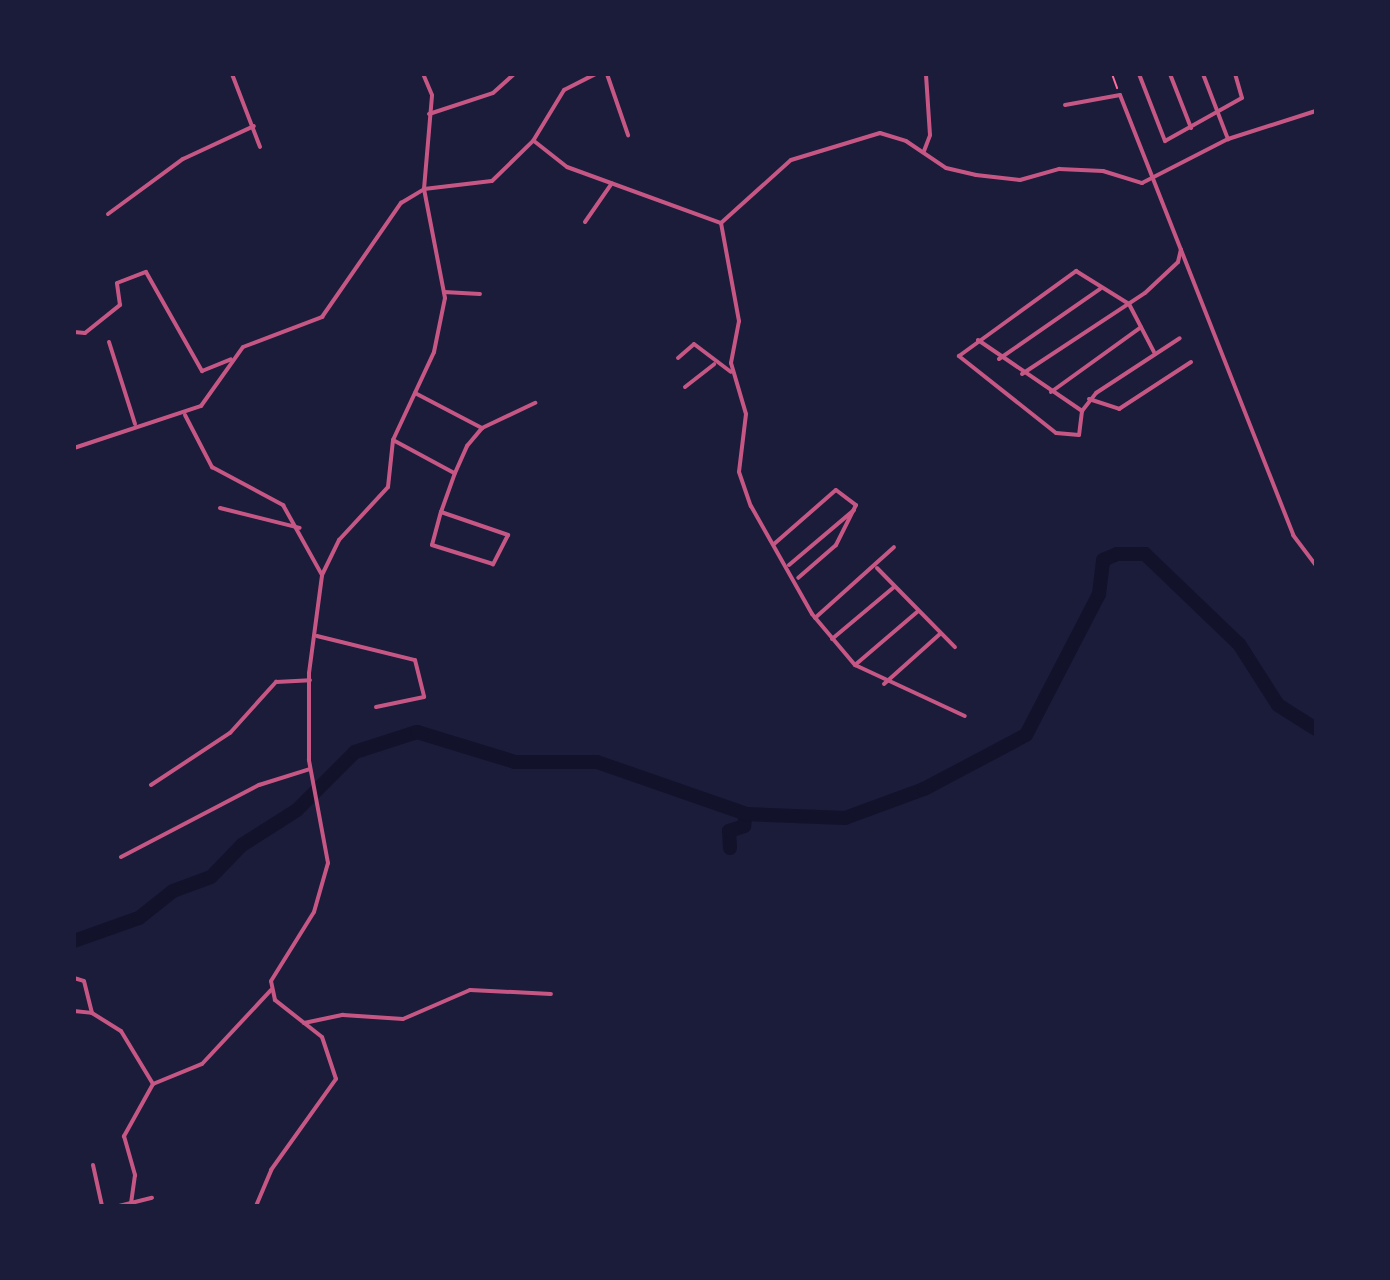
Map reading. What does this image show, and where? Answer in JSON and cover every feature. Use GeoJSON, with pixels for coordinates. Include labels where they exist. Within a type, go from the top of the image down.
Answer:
{"type":"FeatureCollection","features":[{"type":"Feature","properties":{"kind":"street"},"geometry":{"type":"LineString","coordinates":[[232,74],[260,147]]}},
{"type":"Feature","properties":{"kind":"street"},"geometry":{"type":"LineString","coordinates":[[131,1203],[135,1175],[124,1136],[153,1084],[202,1064],[271,990],[322,893],[328,863],[310,769],[310,680],[322,575],[339,540],[383,497],[393,440],[434,352],[444,292],[424,189],[429,114],[423,74]]}},
{"type":"Feature","properties":{"kind":"street"},"geometry":{"type":"LineString","coordinates":[[429,114],[493,93],[514,74]]}},
{"type":"Feature","properties":{"kind":"street"},"geometry":{"type":"LineString","coordinates":[[74,332],[85,333],[120,305],[117,283],[146,272],[202,371],[231,359],[243,347],[322,317],[401,203],[424,189],[484,185],[533,141],[564,90],[595,74]]}},
{"type":"Feature","properties":{"kind":"street"},"geometry":{"type":"LineString","coordinates":[[607,74],[628,135]]}},
{"type":"Feature","properties":{"kind":"street"},"geometry":{"type":"LineString","coordinates":[[924,151],[930,135],[926,74]]}},
{"type":"Feature","properties":{"kind":"street"},"geometry":{"type":"LineString","coordinates":[[1139,74],[1165,141],[1244,97],[1235,74]]}},
{"type":"Feature","properties":{"kind":"street"},"geometry":{"type":"LineString","coordinates":[[1170,74],[1191,128]]}},
{"type":"Feature","properties":{"kind":"street"},"geometry":{"type":"LineString","coordinates":[[1203,74],[1228,139]]}},
{"type":"Feature","properties":{"kind":"street"},"geometry":{"type":"LineString","coordinates":[[1065,105],[1120,95],[1293,535],[1316,565]]}},
{"type":"Feature","properties":{"kind":"street"},"geometry":{"type":"LineString","coordinates":[[721,223],[791,160],[880,133],[924,151],[946,168],[984,176],[1020,180],[1059,169],[1103,171],[1142,183],[1228,139],[1316,111]]}},
{"type":"Feature","properties":{"kind":"street"},"geometry":{"type":"LineString","coordinates":[[108,214],[183,159],[254,126]]}},
{"type":"Feature","properties":{"kind":"street"},"geometry":{"type":"LineString","coordinates":[[533,141],[567,167],[721,223]]}},
{"type":"Feature","properties":{"kind":"street"},"geometry":{"type":"LineString","coordinates":[[585,222],[612,183]]}},
{"type":"Feature","properties":{"kind":"street"},"geometry":{"type":"LineString","coordinates":[[721,223],[739,321],[731,372],[746,414],[739,472],[774,544],[798,578],[815,618],[855,665],[884,684],[965,716]]}},
{"type":"Feature","properties":{"kind":"street"},"geometry":{"type":"LineString","coordinates":[[1022,374],[1129,304],[1178,262],[1181,246]]}},
{"type":"Feature","properties":{"kind":"street"},"geometry":{"type":"LineString","coordinates":[[1154,352],[1129,304],[1100,289],[1076,271],[959,356],[962,363],[1056,433],[1079,435],[1082,411],[1089,399],[1154,352],[1180,338]]}},
{"type":"Feature","properties":{"kind":"street"},"geometry":{"type":"LineString","coordinates":[[999,359],[1100,289]]}},
{"type":"Feature","properties":{"kind":"street"},"geometry":{"type":"LineString","coordinates":[[444,292],[480,294]]}},
{"type":"Feature","properties":{"kind":"street"},"geometry":{"type":"LineString","coordinates":[[1051,392],[1141,327]]}},
{"type":"Feature","properties":{"kind":"street"},"geometry":{"type":"LineString","coordinates":[[978,340],[999,359],[1082,411]]}},
{"type":"Feature","properties":{"kind":"street"},"geometry":{"type":"LineString","coordinates":[[109,342],[135,424]]}},
{"type":"Feature","properties":{"kind":"street"},"geometry":{"type":"LineString","coordinates":[[678,358],[694,344],[714,364],[731,372]]}},
{"type":"Feature","properties":{"kind":"street"},"geometry":{"type":"LineString","coordinates":[[74,448],[135,424],[185,415],[219,390],[231,359]]}},
{"type":"Feature","properties":{"kind":"street"},"geometry":{"type":"LineString","coordinates":[[1089,399],[1119,409],[1191,362]]}},
{"type":"Feature","properties":{"kind":"street"},"geometry":{"type":"LineString","coordinates":[[685,387],[714,364]]}},
{"type":"Feature","properties":{"kind":"street"},"geometry":{"type":"LineString","coordinates":[[415,393],[482,428]]}},
{"type":"Feature","properties":{"kind":"street"},"geometry":{"type":"LineString","coordinates":[[441,512],[504,532],[508,541],[489,566],[436,550],[441,512],[455,473],[482,428],[535,403]]}},
{"type":"Feature","properties":{"kind":"street"},"geometry":{"type":"LineString","coordinates":[[185,415],[212,467],[283,505],[303,529],[322,575]]}},
{"type":"Feature","properties":{"kind":"street"},"geometry":{"type":"LineString","coordinates":[[393,440],[455,473]]}},
{"type":"Feature","properties":{"kind":"street"},"geometry":{"type":"LineString","coordinates":[[774,544],[836,490],[855,509]]}},
{"type":"Feature","properties":{"kind":"street"},"geometry":{"type":"LineString","coordinates":[[220,508],[303,529]]}},
{"type":"Feature","properties":{"kind":"street"},"geometry":{"type":"LineString","coordinates":[[789,565],[855,509]]}},
{"type":"Feature","properties":{"kind":"street"},"geometry":{"type":"LineString","coordinates":[[798,578],[836,545],[855,509]]}},
{"type":"Feature","properties":{"kind":"street"},"geometry":{"type":"LineString","coordinates":[[815,618],[877,568],[894,547]]}},
{"type":"Feature","properties":{"kind":"street"},"geometry":{"type":"LineString","coordinates":[[877,568],[917,612],[955,647]]}},
{"type":"Feature","properties":{"kind":"street"},"geometry":{"type":"LineString","coordinates":[[832,639],[894,587]]}},
{"type":"Feature","properties":{"kind":"street"},"geometry":{"type":"LineString","coordinates":[[855,665],[917,612]]}},
{"type":"Feature","properties":{"kind":"street"},"geometry":{"type":"LineString","coordinates":[[884,684],[940,634]]}},
{"type":"Feature","properties":{"kind":"street"},"geometry":{"type":"LineString","coordinates":[[317,636],[415,660],[424,697],[376,707]]}},
{"type":"Feature","properties":{"kind":"street"},"geometry":{"type":"LineString","coordinates":[[151,785],[230,733],[276,682],[310,680]]}},
{"type":"Feature","properties":{"kind":"street"},"geometry":{"type":"LineString","coordinates":[[121,857],[259,785],[310,769]]}},
{"type":"Feature","properties":{"kind":"street"},"geometry":{"type":"LineString","coordinates":[[74,978],[84,981],[92,1013]]}},
{"type":"Feature","properties":{"kind":"street"},"geometry":{"type":"LineString","coordinates":[[256,1206],[271,1170],[336,1079],[322,1037],[271,990]]}},
{"type":"Feature","properties":{"kind":"street"},"geometry":{"type":"LineString","coordinates":[[304,1023],[343,1015],[403,1019],[470,990],[551,994]]}},
{"type":"Feature","properties":{"kind":"street"},"geometry":{"type":"LineString","coordinates":[[74,1011],[92,1013],[121,1031],[153,1084]]}},
{"type":"Feature","properties":{"kind":"street"},"geometry":{"type":"LineString","coordinates":[[93,1165],[102,1206]]}},
{"type":"Feature","properties":{"kind":"street"},"geometry":{"type":"LineString","coordinates":[[119,1206],[152,1198]]}},
{"type":"Feature","properties":{"kind":"path"},"geometry":{"type":"LineString","coordinates":[[1112,74],[1120,95]]}},
{"type":"Feature","properties":{"kind":"waterway"},"geometry":{"type":"LineString","coordinates":[[730,848],[729,831],[744,826],[746,814],[845,818],[924,789],[1026,735],[1099,594],[1103,560],[1117,554],[1145,554],[1239,644],[1278,705],[1316,729]]}},
{"type":"Feature","properties":{"kind":"waterway"},"geometry":{"type":"LineString","coordinates":[[74,941],[139,918],[173,891],[211,877],[242,845],[297,810],[355,752],[417,732],[515,762],[597,762],[746,814]]}}]}
